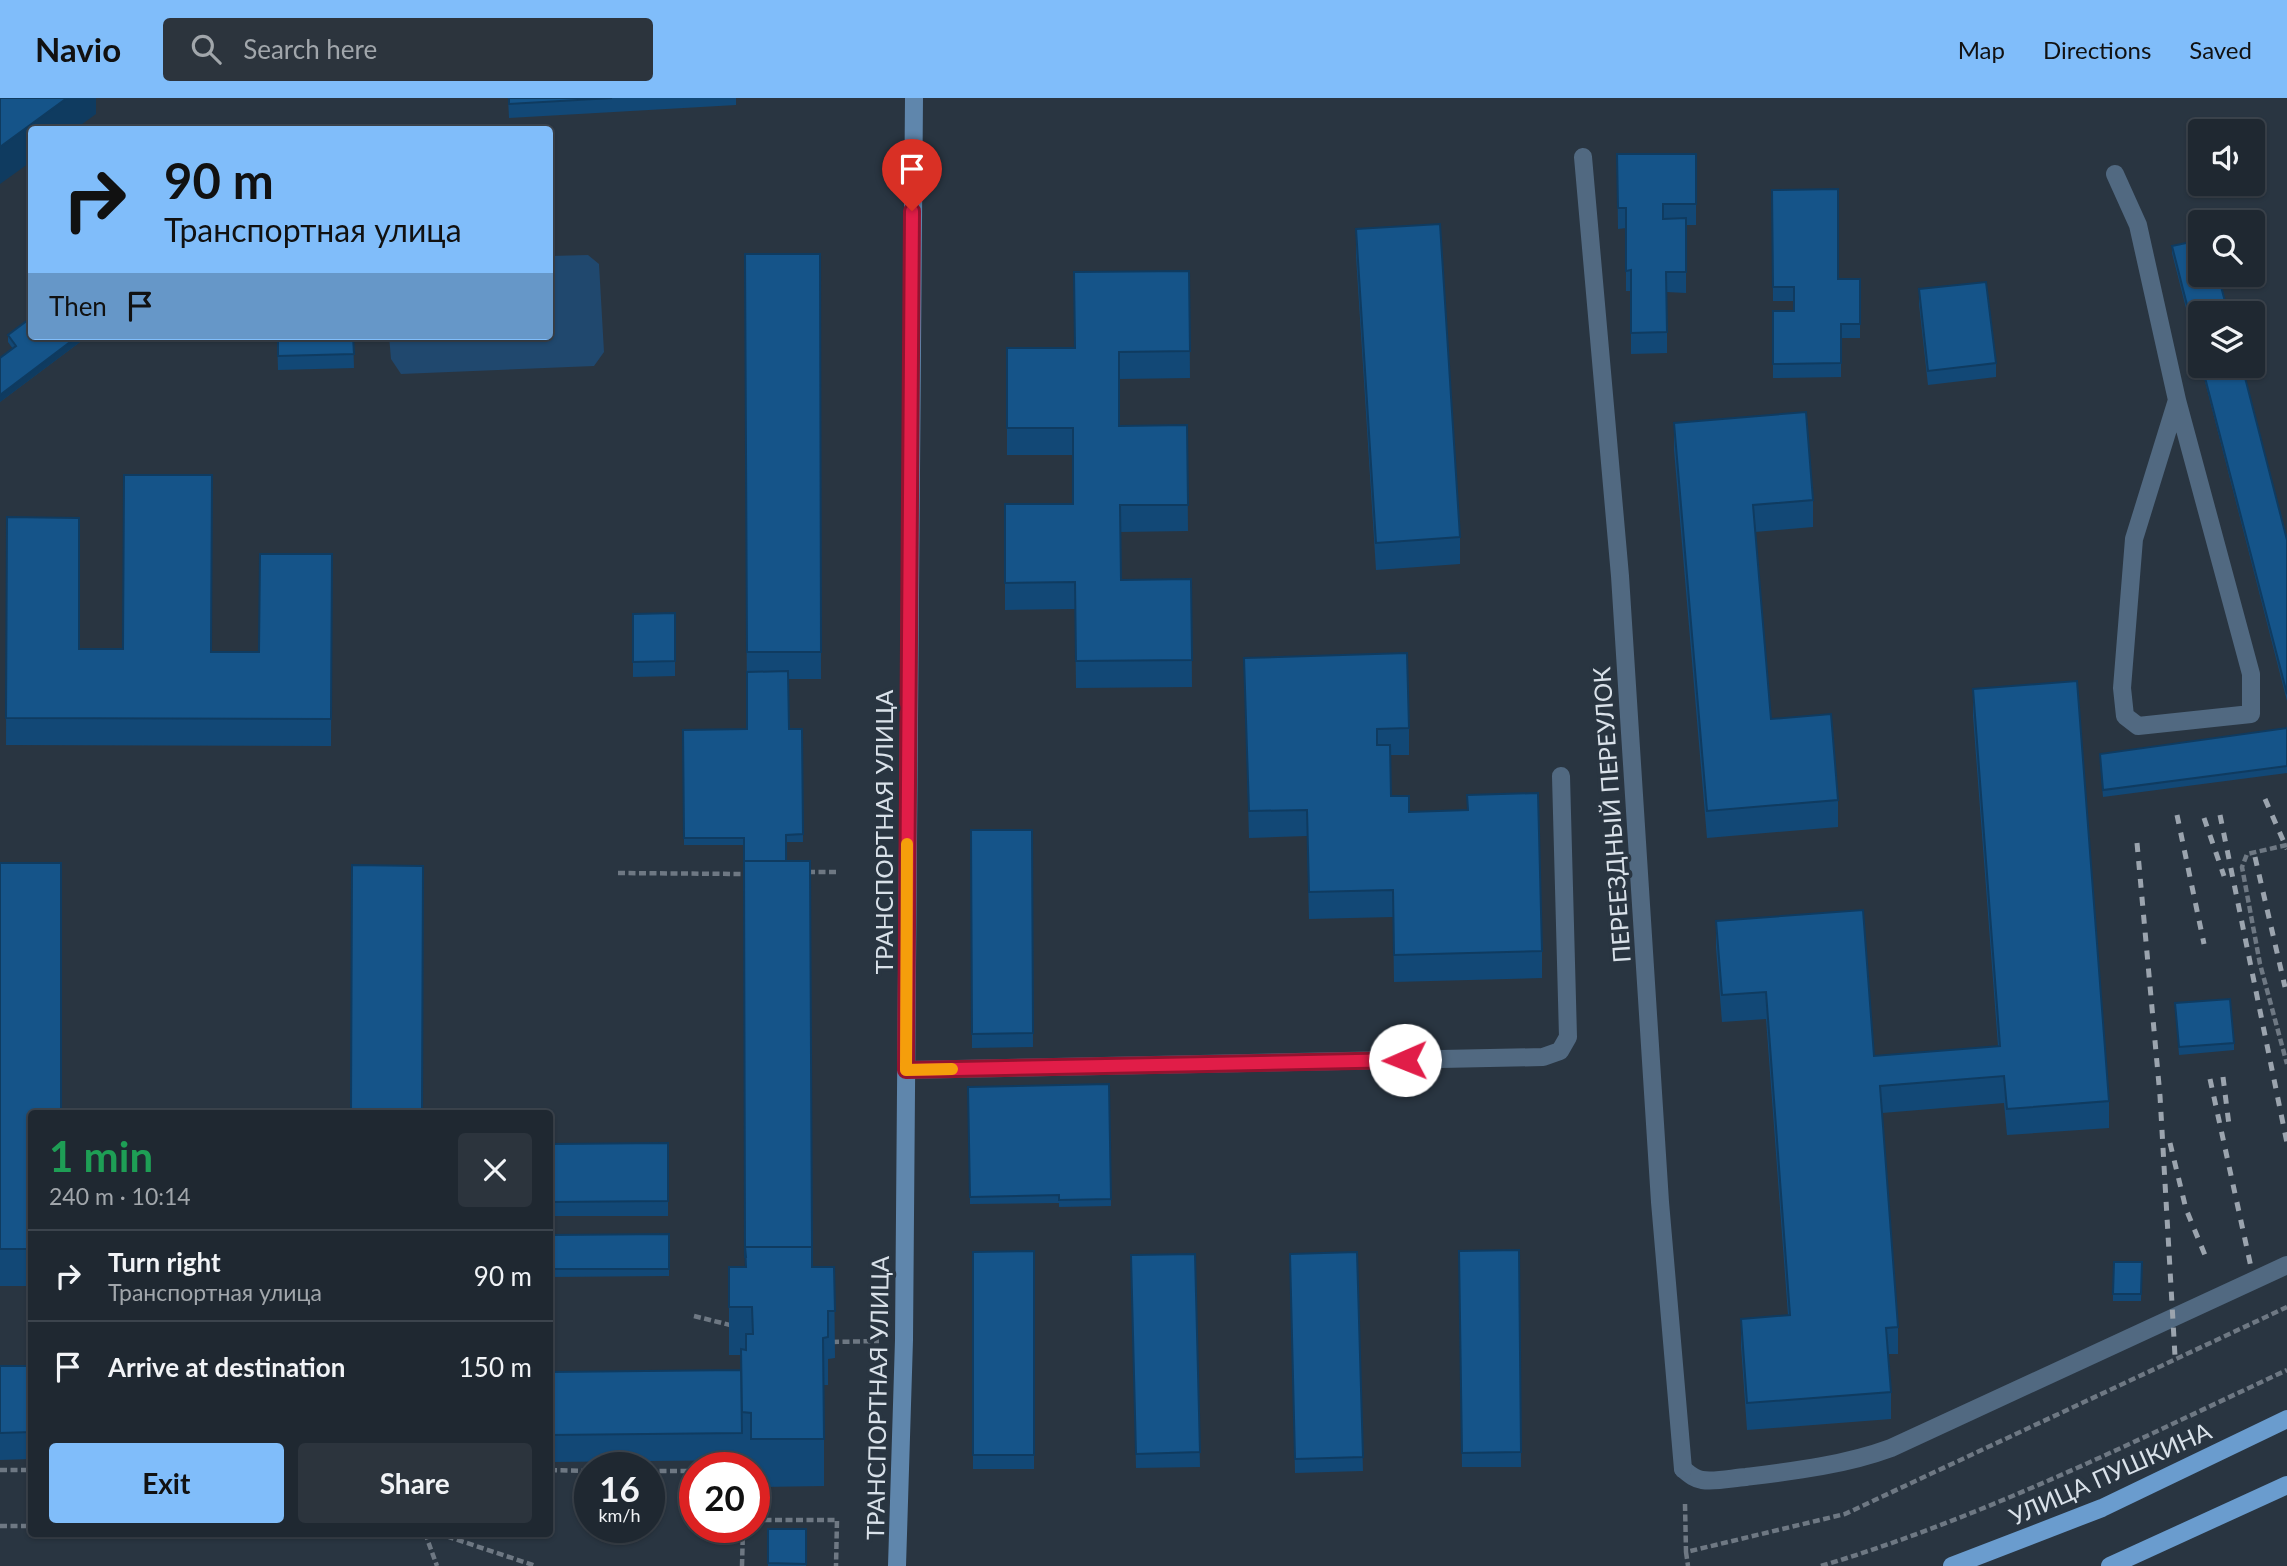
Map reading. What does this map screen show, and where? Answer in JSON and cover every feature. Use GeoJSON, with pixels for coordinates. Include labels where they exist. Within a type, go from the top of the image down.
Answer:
{"type":"FeatureCollection","features":[{"type":"Feature","properties":{"kind":"main road","name":"УЛИЦА ПУШКИНА"},"geometry":{"type":"LineString","coordinates":[[1952,1566],[2102,1508],[2287,1419]]}},
{"type":"Feature","properties":{"kind":"main road"},"geometry":{"type":"LineString","coordinates":[[2110,1566],[2287,1485]]}},
{"type":"Feature","properties":{"kind":"street","name":"ТРАНСПОРТНАЯ УЛИЦА"},"geometry":{"type":"LineString","coordinates":[[897,1566],[904,1340],[914,98]]}},
{"type":"Feature","properties":{"kind":"street","name":"ПЕРЕЕЗДНЫЙ ПЕРЕУЛОК"},"geometry":{"type":"LineString","coordinates":[[1583,157],[1620,576],[1660,1202],[1683,1469],[1689,1475],[1703,1480],[1726,1479],[1785,1472],[1868,1457],[2287,1265]]}},
{"type":"Feature","properties":{"kind":"street"},"geometry":{"type":"LineString","coordinates":[[2115,174],[2138,225],[2177,400],[2250,674],[2250,714],[2138,726],[2125,716],[2122,688],[2134,539],[2177,400]]}},
{"type":"Feature","properties":{"kind":"street"},"geometry":{"type":"LineString","coordinates":[[906,1070],[1543,1057],[1560,1051],[1568,1037],[1561,776]]}},
{"type":"Feature","properties":{"kind":"path"},"geometry":{"type":"LineString","coordinates":[[2287,845],[2247,854],[2242,867],[2260,964],[2287,1064]]}},
{"type":"Feature","properties":{"kind":"path"},"geometry":{"type":"LineString","coordinates":[[799,873],[837,872]]}},
{"type":"Feature","properties":{"kind":"path"},"geometry":{"type":"LineString","coordinates":[[618,873],[744,873]]}},
{"type":"Feature","properties":{"kind":"path"},"geometry":{"type":"LineString","coordinates":[[694,1316],[746,1329]]}},
{"type":"Feature","properties":{"kind":"path"},"geometry":{"type":"LineString","coordinates":[[825,1342],[904,1340]]}},
{"type":"Feature","properties":{"kind":"path"},"geometry":{"type":"LineString","coordinates":[[1821,1566],[1889,1546],[2084,1465],[2287,1370]]}},
{"type":"Feature","properties":{"kind":"path"},"geometry":{"type":"LineString","coordinates":[[0,1470],[28,1470]]}},
{"type":"Feature","properties":{"kind":"path"},"geometry":{"type":"LineString","coordinates":[[553,1471],[574,1471]]}},
{"type":"Feature","properties":{"kind":"path"},"geometry":{"type":"LineString","coordinates":[[770,1520],[837,1520],[836,1566]]}},
{"type":"Feature","properties":{"kind":"path"},"geometry":{"type":"LineString","coordinates":[[0,1526],[28,1526]]}},
{"type":"Feature","properties":{"kind":"path"},"geometry":{"type":"LineString","coordinates":[[426,1537],[437,1566]]}},
{"type":"Feature","properties":{"kind":"path"},"geometry":{"type":"LineString","coordinates":[[449,1537],[536,1566]]}},
{"type":"Feature","properties":{"kind":"path"},"geometry":{"type":"LineString","coordinates":[[742,1566],[743,1543]]}},
{"type":"Feature","properties":{"kind":"path"},"geometry":{"type":"LineString","coordinates":[[1686,1552],[1688,1566]]}},
{"type":"Feature","properties":{"kind":"shaded area"},"geometry":{"type":"Polygon","coordinates":[[[588,255],[599,264],[604,352],[594,366],[401,374],[391,359],[389,340],[553,340],[553,256],[588,255]]]}},
{"type":"Feature","properties":{"kind":"building"},"geometry":{"type":"Polygon","coordinates":[[[0,98],[67,98],[28,126],[0,147],[0,98]]]}},
{"type":"Feature","properties":{"kind":"building"},"geometry":{"type":"Polygon","coordinates":[[[509,98],[612,98],[509,104],[509,98]]]}},
{"type":"Feature","properties":{"kind":"building"},"geometry":{"type":"Polygon","coordinates":[[[1617,154],[1696,154],[1696,204],[1663,204],[1663,219],[1686,218],[1686,272],[1666,272],[1667,332],[1631,333],[1631,270],[1626,271],[1626,208],[1618,208],[1617,154]]]}},
{"type":"Feature","properties":{"kind":"building"},"geometry":{"type":"Polygon","coordinates":[[[1838,189],[1838,279],[1860,279],[1860,324],[1841,324],[1841,363],[1773,364],[1773,311],[1794,311],[1794,287],[1773,287],[1772,190],[1838,189]]]}},
{"type":"Feature","properties":{"kind":"building"},"geometry":{"type":"Polygon","coordinates":[[[1440,224],[1460,537],[1376,543],[1356,229],[1440,224]]]}},
{"type":"Feature","properties":{"kind":"building"},"geometry":{"type":"Polygon","coordinates":[[[2188,243],[2188,287],[2221,287],[2225,301],[2188,301],[2188,309],[2172,246],[2188,243]]]}},
{"type":"Feature","properties":{"kind":"building"},"geometry":{"type":"Polygon","coordinates":[[[745,254],[820,254],[821,652],[747,652],[745,254]]]}},
{"type":"Feature","properties":{"kind":"building"},"geometry":{"type":"Polygon","coordinates":[[[1189,271],[1190,351],[1119,352],[1119,426],[1187,425],[1188,505],[1120,505],[1121,580],[1191,579],[1192,660],[1076,661],[1075,582],[1005,583],[1005,504],[1073,504],[1073,428],[1007,428],[1007,348],[1075,348],[1074,272],[1189,271]]]}},
{"type":"Feature","properties":{"kind":"building"},"geometry":{"type":"Polygon","coordinates":[[[1986,282],[1996,363],[1928,371],[1919,289],[1986,282]]]}},
{"type":"Feature","properties":{"kind":"building"},"geometry":{"type":"Polygon","coordinates":[[[28,320],[28,340],[73,340],[0,395],[0,358],[16,346],[8,335],[28,320]]]}},
{"type":"Feature","properties":{"kind":"building"},"geometry":{"type":"Polygon","coordinates":[[[278,340],[353,340],[354,354],[278,356],[278,340]]]}},
{"type":"Feature","properties":{"kind":"building"},"geometry":{"type":"Polygon","coordinates":[[[2205,378],[2245,378],[2287,540],[2287,694],[2205,378]]]}},
{"type":"Feature","properties":{"kind":"building"},"geometry":{"type":"Polygon","coordinates":[[[1806,412],[1813,500],[1753,505],[1771,719],[1831,714],[1838,800],[1707,811],[1674,423],[1806,412]]]}},
{"type":"Feature","properties":{"kind":"building"},"geometry":{"type":"Polygon","coordinates":[[[124,475],[212,475],[211,652],[259,652],[260,554],[332,554],[331,719],[6,718],[7,517],[79,518],[79,649],[123,649],[124,475]]]}},
{"type":"Feature","properties":{"kind":"building"},"geometry":{"type":"Polygon","coordinates":[[[675,613],[675,661],[633,662],[633,614],[675,613]]]}},
{"type":"Feature","properties":{"kind":"building"},"geometry":{"type":"Polygon","coordinates":[[[1407,653],[1409,728],[1377,729],[1377,745],[1390,745],[1391,796],[1409,796],[1409,812],[1468,810],[1467,795],[1538,793],[1542,951],[1394,955],[1393,890],[1309,892],[1307,810],[1249,811],[1244,658],[1407,653]]]}},
{"type":"Feature","properties":{"kind":"building"},"geometry":{"type":"Polygon","coordinates":[[[788,671],[789,729],[802,729],[803,834],[786,835],[786,861],[744,861],[744,838],[684,838],[683,730],[747,729],[747,672],[788,671]]]}},
{"type":"Feature","properties":{"kind":"building"},"geometry":{"type":"Polygon","coordinates":[[[2077,681],[2109,1101],[2007,1109],[2004,1076],[1880,1086],[1898,1327],[1886,1328],[1891,1392],[1747,1403],[1741,1319],[1790,1315],[1766,992],[1722,995],[1716,921],[1863,910],[1874,1056],[2000,1046],[1973,689],[2077,681]]]}},
{"type":"Feature","properties":{"kind":"building"},"geometry":{"type":"Polygon","coordinates":[[[2287,728],[2287,766],[2103,790],[2100,754],[2287,728]]]}},
{"type":"Feature","properties":{"kind":"building"},"geometry":{"type":"Polygon","coordinates":[[[971,830],[1032,830],[1033,1033],[972,1034],[971,830]]]}},
{"type":"Feature","properties":{"kind":"building"},"geometry":{"type":"Polygon","coordinates":[[[744,861],[810,861],[812,1247],[745,1247],[746,1257],[745,1257],[744,861]]]}},
{"type":"Feature","properties":{"kind":"building"},"geometry":{"type":"Polygon","coordinates":[[[0,863],[61,863],[61,1110],[28,1110],[28,1249],[0,1249],[0,863]]]}},
{"type":"Feature","properties":{"kind":"building"},"geometry":{"type":"Polygon","coordinates":[[[352,865],[423,866],[422,1110],[351,1110],[352,865]]]}},
{"type":"Feature","properties":{"kind":"building"},"geometry":{"type":"Polygon","coordinates":[[[2230,999],[2234,1043],[2179,1047],[2175,1003],[2230,999]]]}},
{"type":"Feature","properties":{"kind":"building"},"geometry":{"type":"Polygon","coordinates":[[[1109,1084],[1111,1199],[1059,1200],[1059,1195],[970,1197],[968,1087],[1109,1084]]]}},
{"type":"Feature","properties":{"kind":"building"},"geometry":{"type":"Polygon","coordinates":[[[668,1143],[668,1201],[553,1202],[553,1144],[668,1143]]]}},
{"type":"Feature","properties":{"kind":"building"},"geometry":{"type":"Polygon","coordinates":[[[669,1234],[669,1269],[553,1269],[553,1235],[669,1234]]]}},
{"type":"Feature","properties":{"kind":"building"},"geometry":{"type":"Polygon","coordinates":[[[745,1247],[812,1247],[812,1267],[834,1267],[835,1311],[828,1311],[828,1337],[823,1338],[824,1439],[751,1439],[751,1413],[742,1412],[741,1349],[746,1350],[746,1334],[753,1334],[752,1307],[729,1307],[729,1267],[746,1267],[745,1247]]]}},
{"type":"Feature","properties":{"kind":"building"},"geometry":{"type":"Polygon","coordinates":[[[1519,1250],[1521,1452],[1462,1453],[1459,1251],[1519,1250]]]}},
{"type":"Feature","properties":{"kind":"building"},"geometry":{"type":"Polygon","coordinates":[[[1034,1251],[1034,1455],[973,1455],[973,1252],[1034,1251]]]}},
{"type":"Feature","properties":{"kind":"building"},"geometry":{"type":"Polygon","coordinates":[[[1357,1252],[1363,1457],[1295,1459],[1290,1254],[1357,1252]]]}},
{"type":"Feature","properties":{"kind":"building"},"geometry":{"type":"Polygon","coordinates":[[[1195,1254],[1200,1452],[1136,1454],[1131,1255],[1195,1254]]]}},
{"type":"Feature","properties":{"kind":"building"},"geometry":{"type":"Polygon","coordinates":[[[2114,1262],[2142,1262],[2141,1294],[2113,1294],[2114,1262]]]}},
{"type":"Feature","properties":{"kind":"building"},"geometry":{"type":"Polygon","coordinates":[[[0,1366],[28,1366],[28,1432],[0,1433],[0,1366]]]}},
{"type":"Feature","properties":{"kind":"building"},"geometry":{"type":"Polygon","coordinates":[[[741,1370],[742,1433],[553,1435],[553,1372],[741,1370]]]}},
{"type":"Feature","properties":{"kind":"building"},"geometry":{"type":"Polygon","coordinates":[[[770,1529],[806,1529],[806,1564],[768,1563],[770,1529]]]}},
{"type":"Feature","properties":{"kind":"railway"},"geometry":{"type":"LineString","coordinates":[[2265,799],[2287,849]]}},
{"type":"Feature","properties":{"kind":"railway"},"geometry":{"type":"LineString","coordinates":[[2177,815],[2204,944]]}},
{"type":"Feature","properties":{"kind":"railway"},"geometry":{"type":"LineString","coordinates":[[2220,815],[2287,1143]]}},
{"type":"Feature","properties":{"kind":"railway"},"geometry":{"type":"LineString","coordinates":[[2204,818],[2224,876]]}},
{"type":"Feature","properties":{"kind":"railway"},"geometry":{"type":"LineString","coordinates":[[2137,843],[2160,1096],[2175,1356]]}},
{"type":"Feature","properties":{"kind":"railway"},"geometry":{"type":"LineString","coordinates":[[2255,857],[2285,987]]}},
{"type":"Feature","properties":{"kind":"railway"},"geometry":{"type":"LineString","coordinates":[[2223,1077],[2229,1125]]}},
{"type":"Feature","properties":{"kind":"railway"},"geometry":{"type":"LineString","coordinates":[[2210,1079],[2251,1267]]}},
{"type":"Feature","properties":{"kind":"railway"},"geometry":{"type":"LineString","coordinates":[[2170,1143],[2186,1209],[2207,1260]]}},
{"type":"Feature","properties":{"kind":"slow traffic"},"geometry":{"type":"LineString","coordinates":[[907,844],[906,1070],[952,1069]]}},
{"type":"Feature","properties":{"kind":"route"},"geometry":{"type":"LineString","coordinates":[[912,211],[906,1070],[1405,1060]]}}]}
